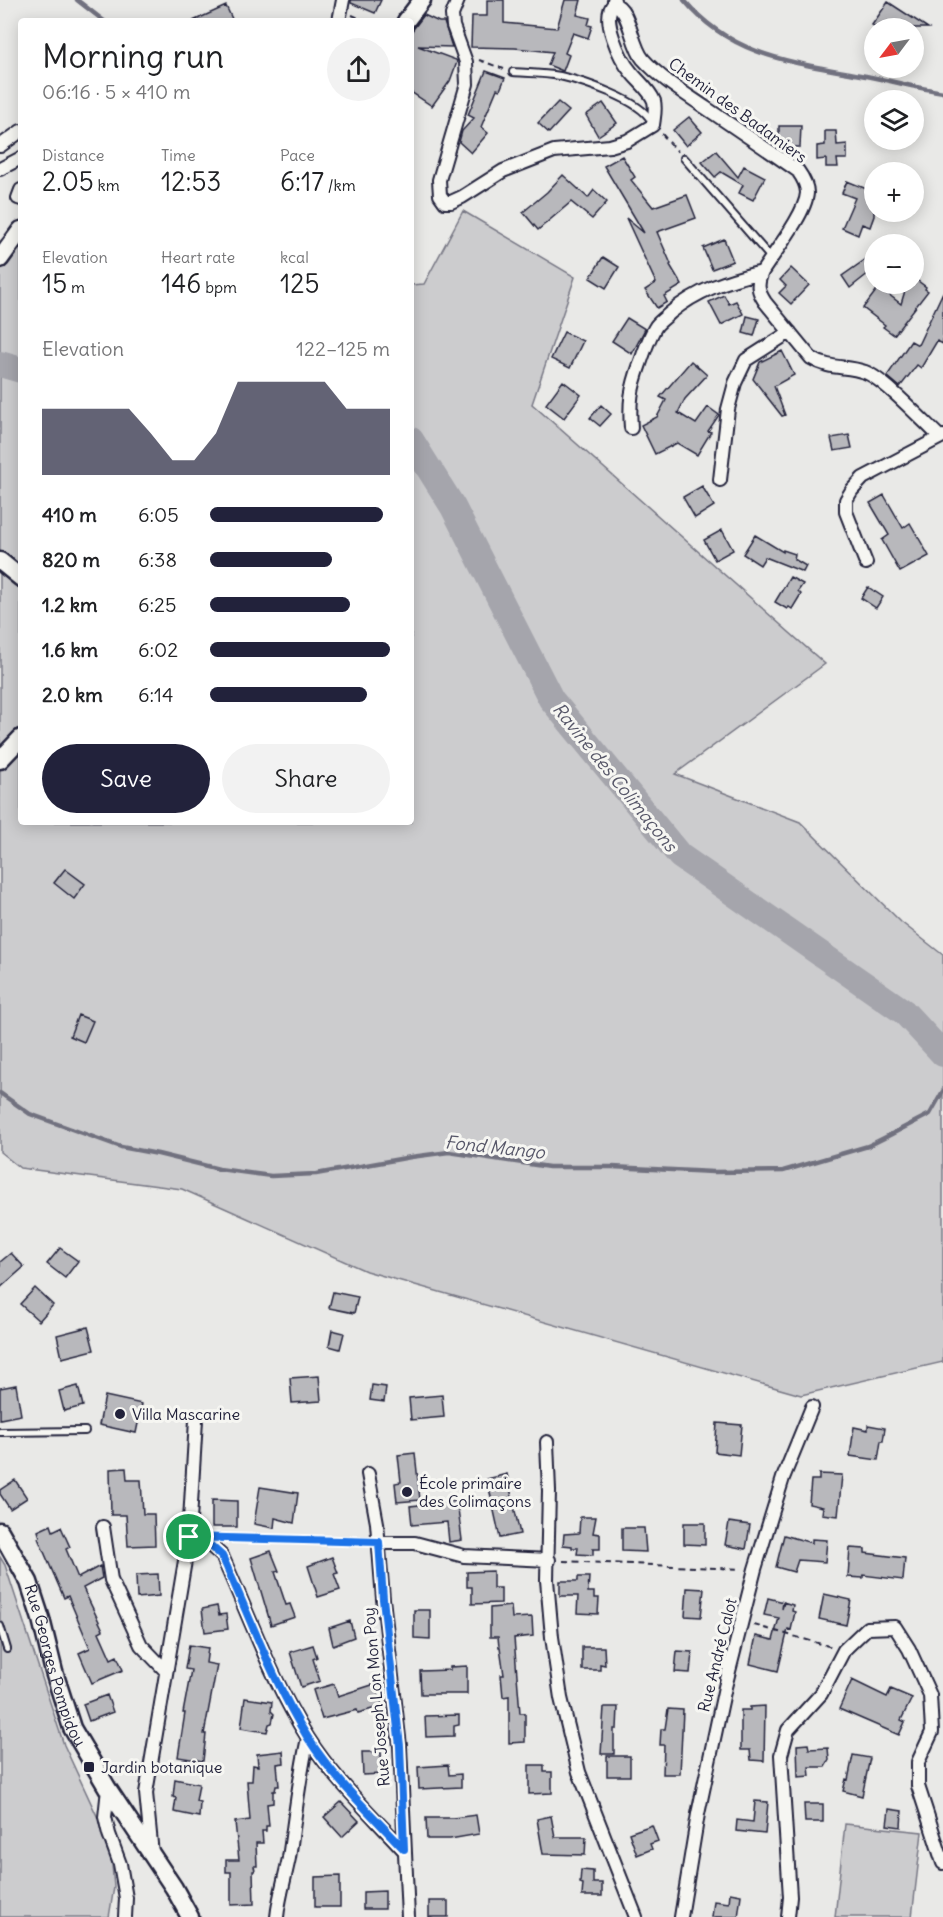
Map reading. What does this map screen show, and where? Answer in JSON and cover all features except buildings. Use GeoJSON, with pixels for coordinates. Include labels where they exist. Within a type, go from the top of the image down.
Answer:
{"type":"FeatureCollection","features":[{"type":"Feature","properties":{"kind":"main road"},"geometry":{"type":"LineString","coordinates":[[408,18],[422,0]]}},
{"type":"Feature","properties":{"kind":"main road"},"geometry":{"type":"LineString","coordinates":[[0,260],[18,234]]}},
{"type":"Feature","properties":{"kind":"main road"},"geometry":{"type":"LineString","coordinates":[[0,561],[18,576]]}},
{"type":"Feature","properties":{"kind":"main road"},"geometry":{"type":"LineString","coordinates":[[0,760],[18,741]]}},
{"type":"Feature","properties":{"kind":"main road","name":"Rue Georges Pompidou"},"geometry":{"type":"LineString","coordinates":[[0,1531],[29,1582],[72,1728],[190,1917]]}},
{"type":"Feature","properties":{"kind":"street"},"geometry":{"type":"LineString","coordinates":[[340,18],[343,0]]}},
{"type":"Feature","properties":{"kind":"street"},"geometry":{"type":"LineString","coordinates":[[458,0],[453,15],[453,26],[466,62],[467,84],[439,180],[440,195],[445,202],[462,197],[503,171],[554,151],[610,146],[627,141],[653,124],[654,102],[622,58],[609,23],[608,14],[614,2]]}},
{"type":"Feature","properties":{"kind":"street","name":"Chemin des Badamiers"},"geometry":{"type":"LineString","coordinates":[[614,2],[624,11],[631,38],[642,57],[662,78],[798,171],[804,181],[807,191],[804,206],[762,272]]}},
{"type":"Feature","properties":{"kind":"street"},"geometry":{"type":"LineString","coordinates":[[0,146],[18,133]]}},
{"type":"Feature","properties":{"kind":"street"},"geometry":{"type":"LineString","coordinates":[[0,169],[18,160]]}},
{"type":"Feature","properties":{"kind":"street"},"geometry":{"type":"LineString","coordinates":[[762,272],[758,292],[811,358],[830,367],[855,369],[876,377],[941,436],[863,478],[846,500],[846,512],[866,563]]}},
{"type":"Feature","properties":{"kind":"street"},"geometry":{"type":"LineString","coordinates":[[631,428],[629,405],[634,380],[644,351],[657,325],[681,304],[703,290],[731,279],[762,272]]}},
{"type":"Feature","properties":{"kind":"street"},"geometry":{"type":"LineString","coordinates":[[720,480],[728,409],[735,383],[746,360],[790,332]]}},
{"type":"Feature","properties":{"kind":"street","name":"Rue André Calot"},"geometry":{"type":"LineString","coordinates":[[681,1917],[698,1815],[725,1687],[755,1569],[783,1478],[812,1407]]}},
{"type":"Feature","properties":{"kind":"street"},"geometry":{"type":"LineString","coordinates":[[152,1855],[146,1792],[189,1537],[196,1420]]}},
{"type":"Feature","properties":{"kind":"street"},"geometry":{"type":"LineString","coordinates":[[547,1442],[548,1580],[552,1637],[561,1698],[579,1772],[636,1917]]}},
{"type":"Feature","properties":{"kind":"street","name":"Rue Joseph Lon Mon Poy"},"geometry":{"type":"LineString","coordinates":[[368,1474],[379,1542],[383,1599],[400,1746],[408,1917]]}},
{"type":"Feature","properties":{"kind":"street"},"geometry":{"type":"LineString","coordinates":[[103,1527],[111,1580],[141,1645],[166,1671]]}},
{"type":"Feature","properties":{"kind":"street"},"geometry":{"type":"LineString","coordinates":[[189,1537],[211,1546],[222,1556],[271,1671],[308,1738],[338,1778],[404,1849]]}},
{"type":"Feature","properties":{"kind":"street"},"geometry":{"type":"LineString","coordinates":[[379,1542],[415,1543],[465,1556],[549,1560]]}},
{"type":"Feature","properties":{"kind":"street"},"geometry":{"type":"LineString","coordinates":[[788,1917],[790,1897],[781,1755],[788,1730],[821,1694],[844,1650],[867,1628],[895,1627],[913,1658],[930,1695],[932,1732],[918,1762],[918,1786],[943,1863]]}},
{"type":"Feature","properties":{"kind":"street"},"geometry":{"type":"LineString","coordinates":[[277,1917],[308,1738]]}},
{"type":"Feature","properties":{"kind":"street"},"geometry":{"type":"LineString","coordinates":[[108,1789],[105,1817],[120,1864],[126,1898],[125,1917]]}},
{"type":"Feature","properties":{"kind":"lane"},"geometry":{"type":"LineString","coordinates":[[513,72],[559,76],[613,93],[648,115],[653,124]]}},
{"type":"Feature","properties":{"kind":"lane"},"geometry":{"type":"LineString","coordinates":[[684,158],[771,258]]}},
{"type":"Feature","properties":{"kind":"lane"},"geometry":{"type":"LineString","coordinates":[[0,1432],[85,1431]]}},
{"type":"Feature","properties":{"kind":"lane"},"geometry":{"type":"LineString","coordinates":[[0,1626],[7,1649]]}},
{"type":"Feature","properties":{"kind":"path"},"geometry":{"type":"LineString","coordinates":[[464,55],[513,72]]}},
{"type":"Feature","properties":{"kind":"path"},"geometry":{"type":"LineString","coordinates":[[653,124],[684,158]]}},
{"type":"Feature","properties":{"kind":"path"},"geometry":{"type":"LineString","coordinates":[[189,1537],[379,1542]]}},
{"type":"Feature","properties":{"kind":"path"},"geometry":{"type":"LineString","coordinates":[[549,1560],[755,1569]]}},
{"type":"Feature","properties":{"kind":"path"},"geometry":{"type":"LineString","coordinates":[[742,1622],[844,1650]]}},
{"type":"Feature","properties":{"kind":"shaded area"},"geometry":{"type":"Polygon","coordinates":[[[463,211],[575,277],[532,404],[825,664],[675,774],[800,822],[901,922],[943,955],[943,1362],[801,1395],[366,1271],[182,1189],[20,1168],[0,1152],[0,241],[18,226],[18,825],[414,825],[414,285],[424,284],[463,211]]]}},
{"type":"Feature","properties":{"kind":"shaded area"},"geometry":{"type":"Polygon","coordinates":[[[0,1557],[5,1565],[64,1745],[110,1844],[114,1887],[109,1917],[0,1917],[0,1557]]]}},
{"type":"Feature","properties":{"kind":"shaded area"},"geometry":{"type":"Polygon","coordinates":[[[845,1824],[922,1832],[912,1917],[835,1917],[845,1824]]]}},
{"type":"Feature","properties":{"kind":"waterway"},"geometry":{"type":"LineString","coordinates":[[77,0],[100,18]]}},
{"type":"Feature","properties":{"kind":"waterway"},"geometry":{"type":"LineString","coordinates":[[684,0],[723,35],[767,55],[791,62],[943,92]]}},
{"type":"Feature","properties":{"kind":"waterway","name":"Ravine des Colimaçons"},"geometry":{"type":"LineString","coordinates":[[0,364],[18,369]]}},
{"type":"Feature","properties":{"kind":"waterway","name":"Ravine des Colimaçons"},"geometry":{"type":"LineString","coordinates":[[414,445],[453,507],[551,699],[680,856],[904,1012],[943,1054]]}},
{"type":"Feature","properties":{"kind":"waterway","name":"Fond Mango"},"geometry":{"type":"LineString","coordinates":[[0,1093],[30,1114],[121,1147],[219,1169],[271,1176],[316,1174],[449,1152],[549,1167],[612,1167],[713,1172],[783,1171],[868,1146],[930,1114],[943,1091]]}},
{"type":"Feature","properties":{"kind":"place","name":"Villa Mascarine"},"geometry":{"type":"Point","coordinates":[120,1414]}},
{"type":"Feature","properties":{"kind":"place","name":"École primaire des Colimaçons"},"geometry":{"type":"Point","coordinates":[407,1492]}},
{"type":"Feature","properties":{"kind":"place","name":"Jardin botanique"},"geometry":{"type":"Point","coordinates":[89,1767]}},
{"type":"Feature","properties":{"kind":"route"},"geometry":{"type":"LineString","coordinates":[[189,1537],[379,1542],[383,1599],[400,1746],[404,1849],[338,1778],[308,1738],[271,1671],[222,1556],[211,1546],[189,1537]]}}]}
